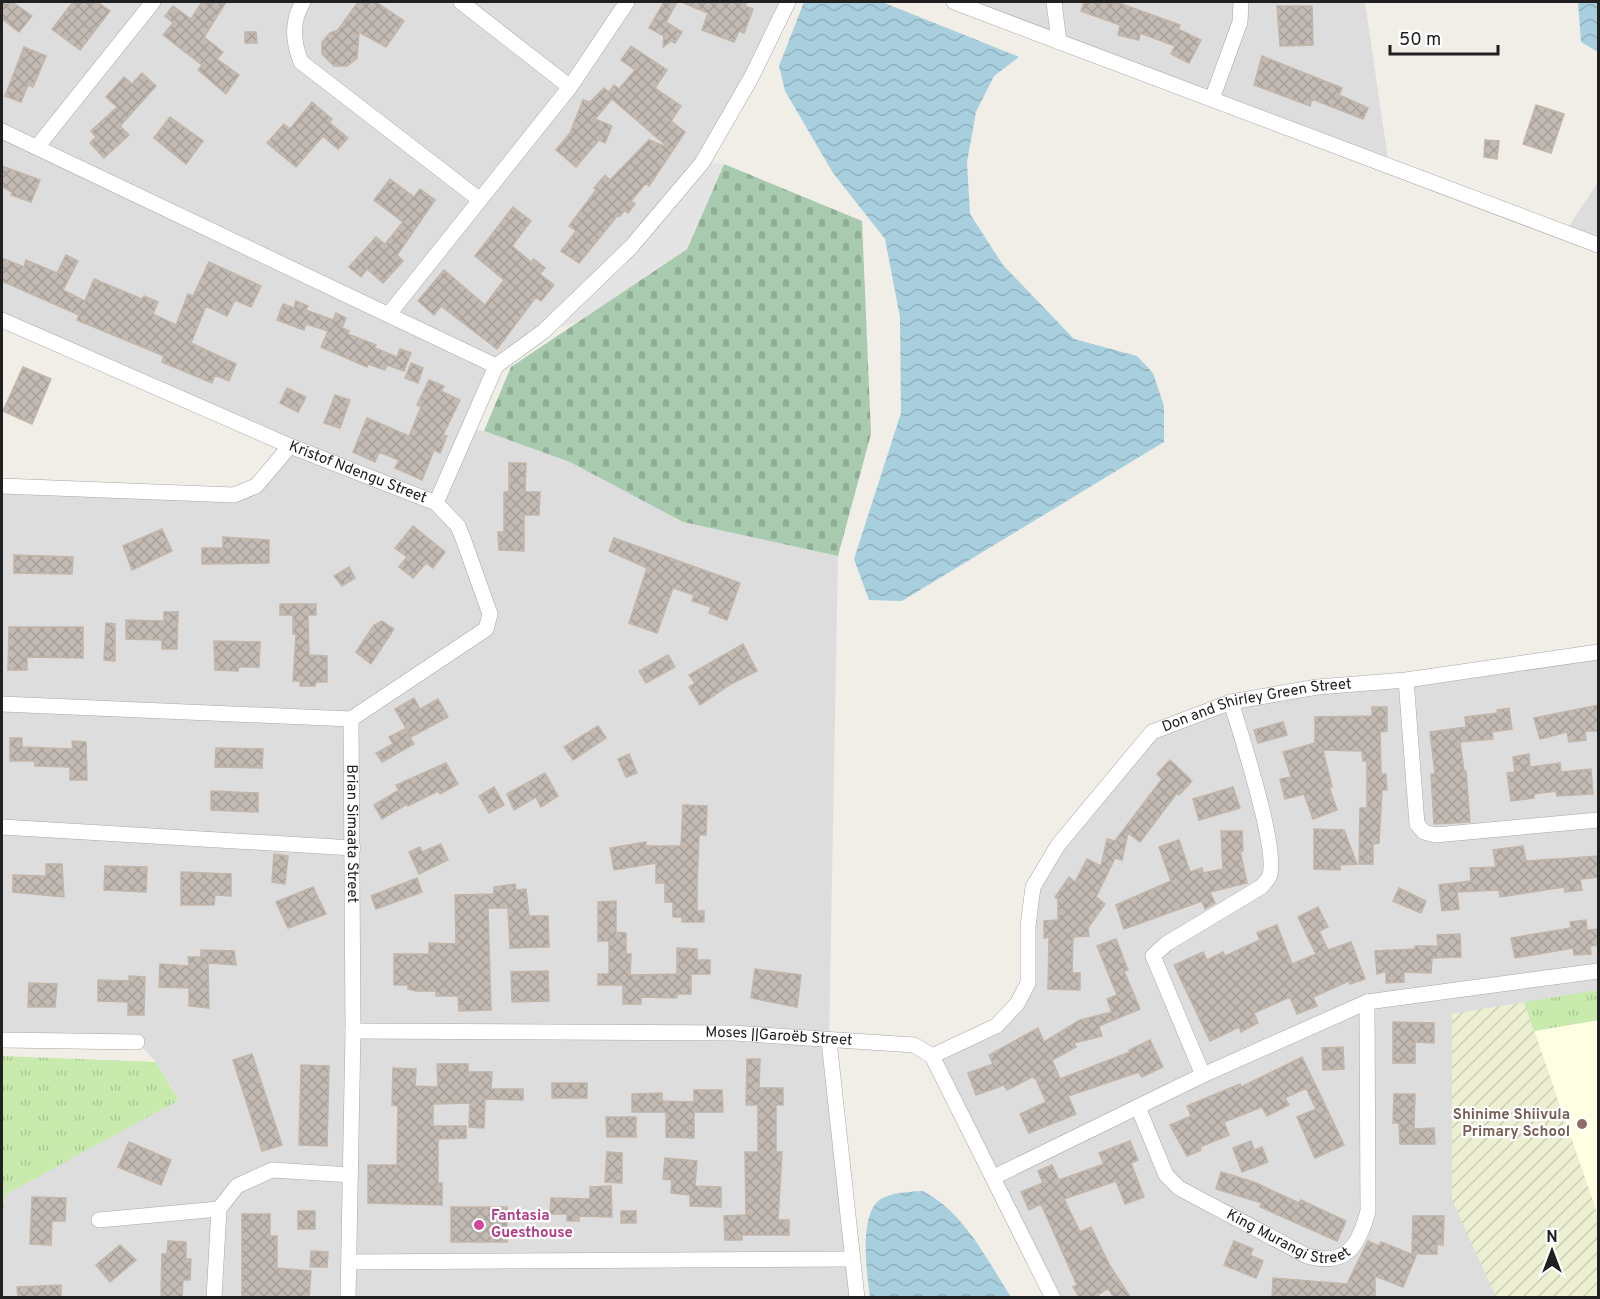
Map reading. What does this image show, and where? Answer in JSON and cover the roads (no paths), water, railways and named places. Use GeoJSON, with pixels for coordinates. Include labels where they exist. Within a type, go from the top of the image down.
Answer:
{"type":"FeatureCollection","features":[{"type":"Feature","properties":{"kind":"street"},"geometry":{"type":"LineString","coordinates":[[37,147],[153,2]]}},
{"type":"Feature","properties":{"kind":"street"},"geometry":{"type":"LineString","coordinates":[[303,2],[299,8],[293,40],[301,62],[480,200]]}},
{"type":"Feature","properties":{"kind":"street"},"geometry":{"type":"LineString","coordinates":[[461,2],[570,87]]}},
{"type":"Feature","properties":{"kind":"street"},"geometry":{"type":"LineString","coordinates":[[389,314],[570,87],[627,2]]}},
{"type":"Feature","properties":{"kind":"street"},"geometry":{"type":"LineString","coordinates":[[436,502],[496,366],[544,331],[631,247],[702,163],[741,97],[788,2]]}},
{"type":"Feature","properties":{"kind":"street"},"geometry":{"type":"LineString","coordinates":[[954,2],[1599,245]]}},
{"type":"Feature","properties":{"kind":"street"},"geometry":{"type":"LineString","coordinates":[[1054,2],[1059,42]]}},
{"type":"Feature","properties":{"kind":"street"},"geometry":{"type":"LineString","coordinates":[[1212,99],[1240,22],[1241,2]]}},
{"type":"Feature","properties":{"kind":"street"},"geometry":{"type":"LineString","coordinates":[[2,131],[496,366]]}},
{"type":"Feature","properties":{"kind":"street","name":"Kristof Ndengu Street"},"geometry":{"type":"LineString","coordinates":[[2,320],[290,446],[436,502],[458,526],[490,614],[486,629],[351,719]]}},
{"type":"Feature","properties":{"kind":"street"},"geometry":{"type":"LineString","coordinates":[[2,486],[234,495],[256,486],[290,446]]}},
{"type":"Feature","properties":{"kind":"street","name":"Don and Shirley Green Street"},"geometry":{"type":"LineString","coordinates":[[932,1056],[996,1026],[1017,1004],[1028,983],[1028,926],[1033,887],[1058,845],[1111,778],[1152,732],[1231,702],[1317,687],[1406,680],[1599,652]]}},
{"type":"Feature","properties":{"kind":"street"},"geometry":{"type":"LineString","coordinates":[[1406,680],[1418,824],[1424,832],[1435,836],[1599,820]]}},
{"type":"Feature","properties":{"kind":"street"},"geometry":{"type":"LineString","coordinates":[[1203,1074],[1153,956],[1166,944],[1261,887],[1270,876],[1270,857],[1264,820],[1231,702]]}},
{"type":"Feature","properties":{"kind":"street"},"geometry":{"type":"LineString","coordinates":[[2,704],[351,719]]}},
{"type":"Feature","properties":{"kind":"street","name":"Brian Simaata Street"},"geometry":{"type":"LineString","coordinates":[[348,1298],[354,848],[351,719]]}},
{"type":"Feature","properties":{"kind":"street"},"geometry":{"type":"LineString","coordinates":[[2,827],[354,848]]}},
{"type":"Feature","properties":{"kind":"street"},"geometry":{"type":"LineString","coordinates":[[994,1177],[1203,1074],[1367,1002],[1599,971]]}},
{"type":"Feature","properties":{"kind":"street","name":"King Murangi Street"},"geometry":{"type":"LineString","coordinates":[[1138,1107],[1166,1175],[1179,1188],[1307,1256],[1325,1261],[1350,1252],[1363,1229],[1368,1210],[1367,1002]]}},
{"type":"Feature","properties":{"kind":"street","name":"Moses ǁGaroëb Street"},"geometry":{"type":"LineString","coordinates":[[353,1031],[733,1033],[914,1045],[932,1056]]}},
{"type":"Feature","properties":{"kind":"street"},"geometry":{"type":"LineString","coordinates":[[2,1040],[137,1042]]}},
{"type":"Feature","properties":{"kind":"street"},"geometry":{"type":"LineString","coordinates":[[829,1041],[857,1298]]}},
{"type":"Feature","properties":{"kind":"street"},"geometry":{"type":"LineString","coordinates":[[932,1056],[1053,1298]]}},
{"type":"Feature","properties":{"kind":"street"},"geometry":{"type":"LineString","coordinates":[[214,1298],[219,1209],[237,1186],[272,1170],[351,1175]]}},
{"type":"Feature","properties":{"kind":"street"},"geometry":{"type":"LineString","coordinates":[[99,1220],[219,1209]]}},
{"type":"Feature","properties":{"kind":"street"},"geometry":{"type":"LineString","coordinates":[[350,1262],[852,1259]]}},
{"type":"Feature","properties":{"kind":"water"},"geometry":{"type":"Polygon","coordinates":[[[804,2],[882,2],[1019,57],[994,76],[976,112],[967,162],[970,214],[1003,265],[1074,339],[1137,356],[1153,373],[1164,406],[1164,442],[902,601],[869,600],[854,559],[901,413],[900,317],[885,239],[833,173],[785,91],[779,66],[804,2]]]}},
{"type":"Feature","properties":{"kind":"water"},"geometry":{"type":"Polygon","coordinates":[[[1578,2],[1598,2],[1598,52],[1581,42],[1578,2]]]}},
{"type":"Feature","properties":{"kind":"water"},"geometry":{"type":"Polygon","coordinates":[[[922,1191],[937,1199],[962,1223],[1011,1297],[870,1297],[866,1245],[869,1217],[874,1206],[881,1199],[890,1195],[922,1191]]]}},
{"type":"Feature","properties":{"kind":"place","name":"Shinime Shiivula Primary School"},"geometry":{"type":"Point","coordinates":[1582,1124]}},
{"type":"Feature","properties":{"kind":"place","name":"Fantasia Guesthouse"},"geometry":{"type":"Point","coordinates":[479,1225]}}]}
